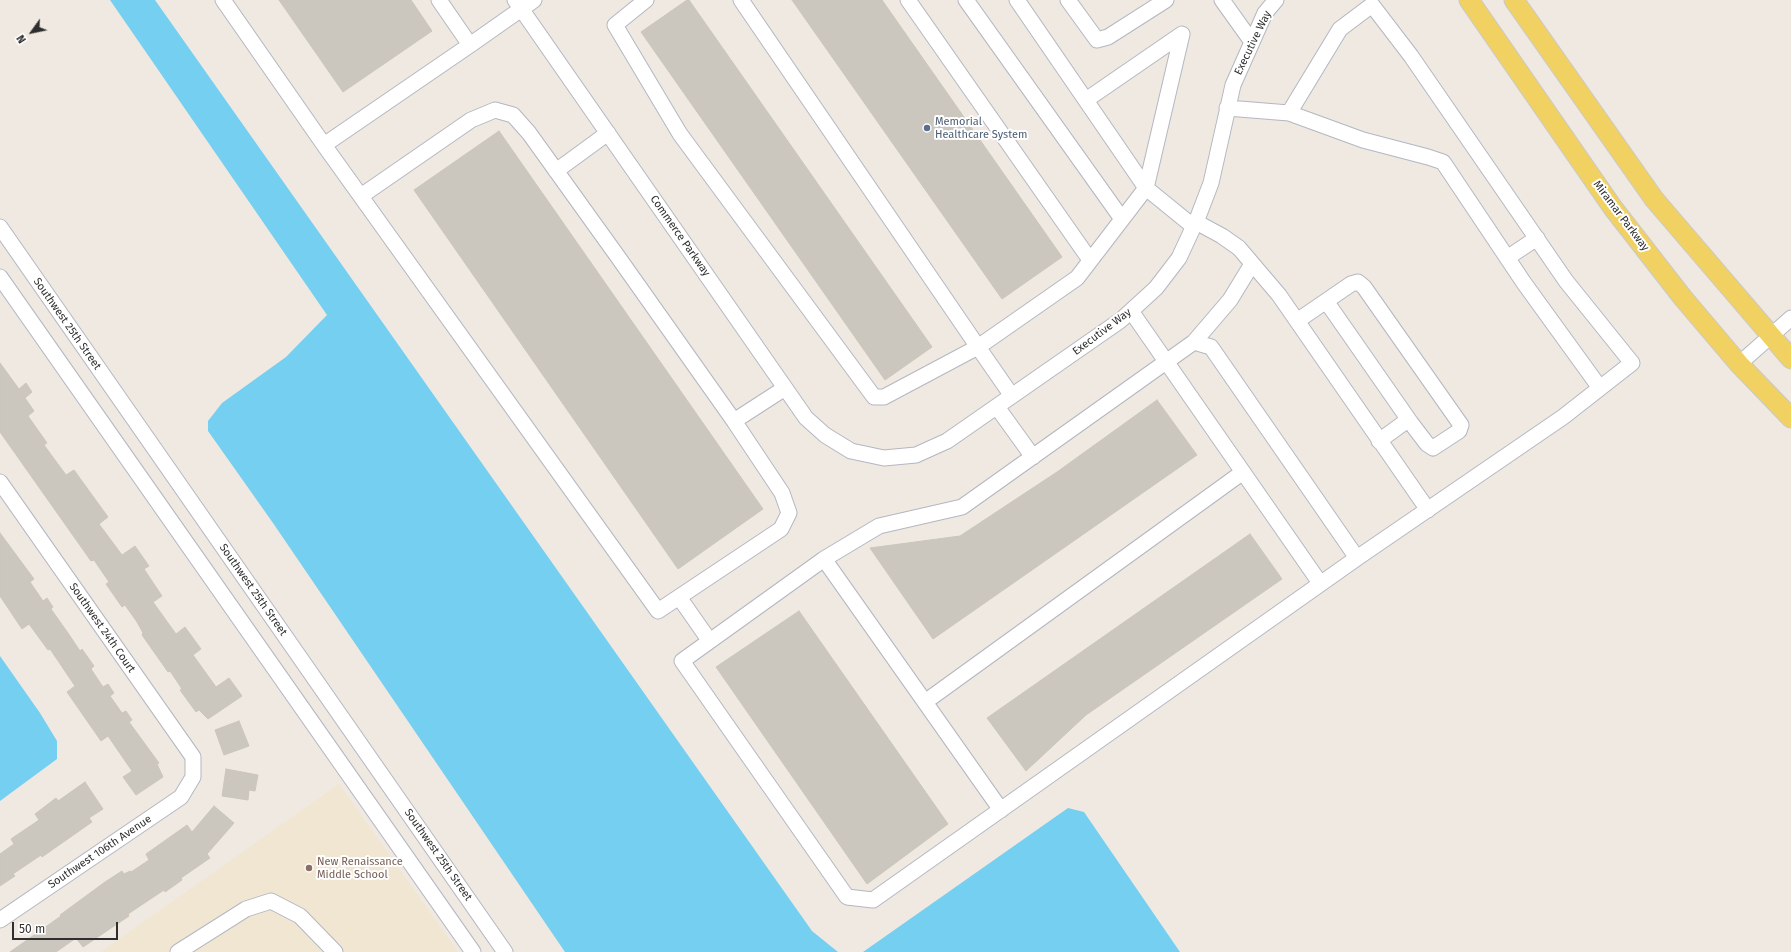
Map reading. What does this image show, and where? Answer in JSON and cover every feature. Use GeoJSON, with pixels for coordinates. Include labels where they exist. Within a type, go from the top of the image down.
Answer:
{"type":"FeatureCollection","features":[{"type":"Feature","properties":{"kind":"main road","name":"Miramar Parkway"},"geometry":{"type":"LineString","coordinates":[[1469,0],[1613,208],[1683,298],[1739,364],[1791,418]]}},
{"type":"Feature","properties":{"kind":"main road"},"geometry":{"type":"LineString","coordinates":[[1514,0],[1654,199],[1791,359]]}},
{"type":"Feature","properties":{"kind":"street"},"geometry":{"type":"LineString","coordinates":[[222,0],[324,145],[658,611],[780,529],[789,513],[782,493],[734,421],[529,133],[513,115],[495,110],[471,120],[361,196]]}},
{"type":"Feature","properties":{"kind":"street"},"geometry":{"type":"LineString","coordinates":[[439,0],[470,45]]}},
{"type":"Feature","properties":{"kind":"street"},"geometry":{"type":"LineString","coordinates":[[324,145],[470,45],[518,4],[534,0]]}},
{"type":"Feature","properties":{"kind":"street"},"geometry":{"type":"LineString","coordinates":[[646,0],[615,25],[680,134],[874,397],[884,397],[978,347],[1077,278],[1146,188],[1182,34],[1086,100]]}},
{"type":"Feature","properties":{"kind":"street"},"geometry":{"type":"LineString","coordinates":[[741,0],[1012,396]]}},
{"type":"Feature","properties":{"kind":"street"},"geometry":{"type":"LineString","coordinates":[[908,0],[1090,260]]}},
{"type":"Feature","properties":{"kind":"street"},"geometry":{"type":"LineString","coordinates":[[966,0],[1122,219]]}},
{"type":"Feature","properties":{"kind":"street"},"geometry":{"type":"LineString","coordinates":[[1018,0],[1146,188],[1195,225],[1222,236],[1239,248],[1279,295],[1428,510]]}},
{"type":"Feature","properties":{"kind":"street"},"geometry":{"type":"LineString","coordinates":[[1068,0],[1097,40],[1108,38],[1166,0]]}},
{"type":"Feature","properties":{"kind":"street"},"geometry":{"type":"LineString","coordinates":[[1222,0],[1252,42]]}},
{"type":"Feature","properties":{"kind":"street","name":"Executive Way"},"geometry":{"type":"LineString","coordinates":[[851,451],[884,458],[916,454],[947,441],[1121,320],[1156,288],[1179,258],[1195,225],[1211,183],[1232,85],[1265,13],[1276,0]]}},
{"type":"Feature","properties":{"kind":"street","name":"Commerce Parkway"},"geometry":{"type":"LineString","coordinates":[[518,4],[806,418],[824,435],[851,451]]}},
{"type":"Feature","properties":{"kind":"street"},"geometry":{"type":"LineString","coordinates":[[1252,264],[1230,300],[1194,342],[962,508],[879,526],[824,559],[709,640],[682,661],[847,897],[873,900],[1357,558],[1563,417],[1632,363],[1566,281],[1415,62],[1372,5],[1340,29],[1289,113]]}},
{"type":"Feature","properties":{"kind":"street"},"geometry":{"type":"LineString","coordinates":[[1227,108],[1289,113],[1363,140],[1443,162],[1507,258],[1600,388]]}},
{"type":"Feature","properties":{"kind":"street"},"geometry":{"type":"LineString","coordinates":[[556,171],[608,133]]}},
{"type":"Feature","properties":{"kind":"street","name":"Southwest 25th Street"},"geometry":{"type":"LineString","coordinates":[[0,227],[505,952]]}},
{"type":"Feature","properties":{"kind":"street"},"geometry":{"type":"LineString","coordinates":[[1507,258],[1537,238]]}},
{"type":"Feature","properties":{"kind":"street"},"geometry":{"type":"LineString","coordinates":[[0,277],[473,952]]}},
{"type":"Feature","properties":{"kind":"street"},"geometry":{"type":"LineString","coordinates":[[1297,321],[1326,301],[1351,284],[1358,282],[1364,287],[1461,425],[1459,431],[1433,448],[1426,444],[1326,301]]}},
{"type":"Feature","properties":{"kind":"street"},"geometry":{"type":"LineString","coordinates":[[1131,311],[1320,584]]}},
{"type":"Feature","properties":{"kind":"street"},"geometry":{"type":"LineString","coordinates":[[1739,364],[1791,318]]}},
{"type":"Feature","properties":{"kind":"street"},"geometry":{"type":"LineString","coordinates":[[1194,342],[1211,347],[1357,558]]}},
{"type":"Feature","properties":{"kind":"street"},"geometry":{"type":"LineString","coordinates":[[734,421],[785,388]]}},
{"type":"Feature","properties":{"kind":"street"},"geometry":{"type":"LineString","coordinates":[[997,406],[1033,457]]}},
{"type":"Feature","properties":{"kind":"street"},"geometry":{"type":"LineString","coordinates":[[1379,440],[1405,422],[1411,423]]}},
{"type":"Feature","properties":{"kind":"street"},"geometry":{"type":"LineString","coordinates":[[925,702],[1243,472]]}},
{"type":"Feature","properties":{"kind":"street","name":"Southwest 24th Court"},"geometry":{"type":"LineString","coordinates":[[0,482],[193,757],[193,777]]}},
{"type":"Feature","properties":{"kind":"street"},"geometry":{"type":"LineString","coordinates":[[824,559],[1001,810]]}},
{"type":"Feature","properties":{"kind":"street"},"geometry":{"type":"LineString","coordinates":[[679,597],[709,640]]}},
{"type":"Feature","properties":{"kind":"street","name":"Southwest 106th Avenue"},"geometry":{"type":"LineString","coordinates":[[0,920],[181,797],[193,777]]}},
{"type":"Feature","properties":{"kind":"street"},"geometry":{"type":"LineString","coordinates":[[178,952],[246,909],[271,901],[300,916],[335,952]]}},
{"type":"Feature","properties":{"kind":"shaded area","name":"New Renaissance Middle School"},"geometry":{"type":"Polygon","coordinates":[[[339,784],[458,952],[101,952],[339,784]]]}},
{"type":"Feature","properties":{"kind":"water"},"geometry":{"type":"Polygon","coordinates":[[[110,0],[155,0],[812,931],[838,952],[565,952],[273,523],[208,431],[208,421],[222,403],[286,357],[327,315],[110,0]]]}},
{"type":"Feature","properties":{"kind":"water"},"geometry":{"type":"Polygon","coordinates":[[[0,656],[40,713],[57,741],[57,759],[0,801],[0,656]]]}},
{"type":"Feature","properties":{"kind":"water"},"geometry":{"type":"Polygon","coordinates":[[[1068,808],[1084,812],[1180,952],[863,952],[1068,808]]]}},
{"type":"Feature","properties":{"kind":"building"},"geometry":{"type":"Polygon","coordinates":[[[279,0],[411,0],[432,31],[343,92],[279,0]]]}},
{"type":"Feature","properties":{"kind":"building"},"geometry":{"type":"Polygon","coordinates":[[[689,0],[932,347],[885,380],[641,32],[689,0]]]}},
{"type":"Feature","properties":{"kind":"building","name":"Memorial Healthcare System"},"geometry":{"type":"Polygon","coordinates":[[[792,0],[882,0],[1062,257],[1002,299],[792,0]]]}},
{"type":"Feature","properties":{"kind":"building"},"geometry":{"type":"Polygon","coordinates":[[[499,131],[763,509],[678,569],[414,190],[499,131]]]}},
{"type":"Feature","properties":{"kind":"building"},"geometry":{"type":"Polygon","coordinates":[[[0,363],[19,389],[26,383],[32,392],[25,398],[34,411],[28,416],[47,443],[44,445],[66,475],[74,470],[108,517],[99,524],[122,555],[135,546],[149,566],[144,569],[162,596],[153,602],[176,634],[185,627],[201,649],[193,655],[216,687],[229,678],[242,696],[208,719],[199,710],[196,712],[180,690],[182,689],[170,671],[168,672],[142,635],[143,633],[137,622],[125,605],[122,607],[106,584],[109,582],[94,560],[91,561],[0,432],[0,363]]]}},
{"type":"Feature","properties":{"kind":"building"},"geometry":{"type":"Polygon","coordinates":[[[1157,400],[1197,455],[933,639],[870,548],[960,536],[1057,472],[1157,400]]]}},
{"type":"Feature","properties":{"kind":"building"},"geometry":{"type":"Polygon","coordinates":[[[0,533],[34,579],[30,582],[43,601],[47,598],[53,607],[51,609],[80,651],[82,649],[94,666],[91,669],[103,687],[108,684],[114,693],[110,696],[122,713],[126,711],[132,720],[129,722],[159,763],[157,764],[163,777],[136,795],[123,777],[132,771],[108,736],[101,741],[67,692],[75,686],[50,649],[48,650],[29,624],[22,629],[0,596],[0,533]]]}},
{"type":"Feature","properties":{"kind":"building"},"geometry":{"type":"Polygon","coordinates":[[[1250,534],[1282,579],[1086,715],[1026,771],[987,718],[1250,534]]]}},
{"type":"Feature","properties":{"kind":"building"},"geometry":{"type":"Polygon","coordinates":[[[799,611],[948,824],[867,884],[716,667],[799,611]]]}},
{"type":"Feature","properties":{"kind":"building"},"geometry":{"type":"Polygon","coordinates":[[[239,721],[249,746],[224,755],[215,730],[239,721]]]}},
{"type":"Feature","properties":{"kind":"building"},"geometry":{"type":"Polygon","coordinates":[[[226,769],[258,775],[255,791],[249,790],[248,800],[222,796],[226,769]]]}},
{"type":"Feature","properties":{"kind":"building"},"geometry":{"type":"Polygon","coordinates":[[[85,782],[103,809],[89,818],[92,822],[42,857],[41,855],[13,874],[15,876],[0,886],[0,854],[14,844],[11,839],[39,820],[35,814],[56,798],[58,801],[85,782]]]}},
{"type":"Feature","properties":{"kind":"building"},"geometry":{"type":"Polygon","coordinates":[[[214,806],[234,823],[207,854],[210,858],[181,878],[182,880],[128,914],[129,916],[83,947],[76,938],[56,952],[10,952],[61,916],[60,915],[105,882],[122,871],[124,874],[130,871],[131,872],[149,860],[146,854],[187,825],[192,832],[214,806]]]}},
{"type":"Feature","properties":{"kind":"place","name":"Memorial Healthcare System"},"geometry":{"type":"Point","coordinates":[927,128]}},
{"type":"Feature","properties":{"kind":"place","name":"New Renaissance Middle School"},"geometry":{"type":"Point","coordinates":[309,868]}}]}
